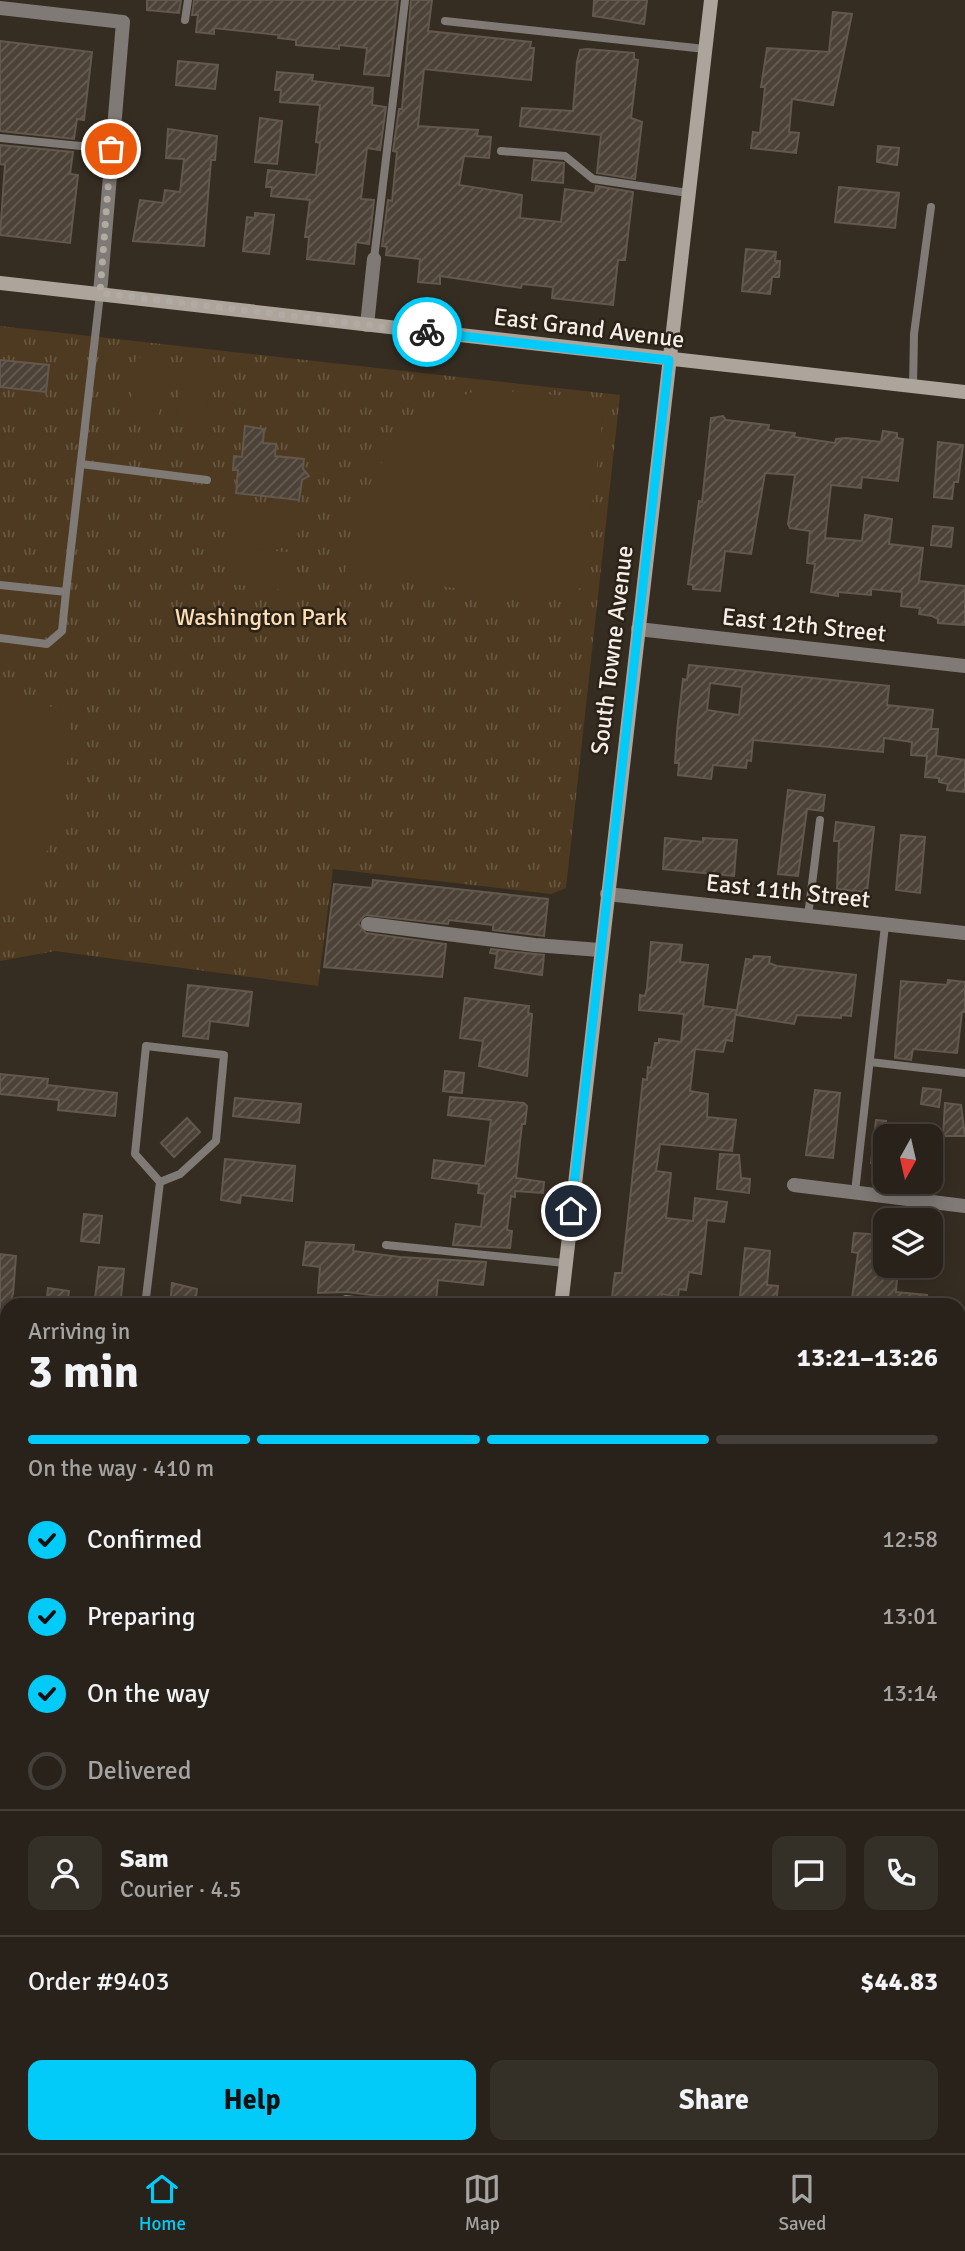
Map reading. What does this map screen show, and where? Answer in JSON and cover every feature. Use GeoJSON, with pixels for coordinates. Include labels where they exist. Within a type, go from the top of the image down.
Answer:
{"type":"FeatureCollection","features":[{"type":"Feature","properties":{"kind":"street","name":"South Towne Avenue"},"geometry":{"type":"LineString","coordinates":[[562,1298],[711,0]]}},
{"type":"Feature","properties":{"kind":"street"},"geometry":{"type":"LineString","coordinates":[[0,8],[123,22],[100,293]]}},
{"type":"Feature","properties":{"kind":"street"},"geometry":{"type":"LineString","coordinates":[[366,325],[374,259]]}},
{"type":"Feature","properties":{"kind":"street","name":"East Grand Avenue"},"geometry":{"type":"LineString","coordinates":[[0,283],[965,392]]}},
{"type":"Feature","properties":{"kind":"street","name":"East 12th Street"},"geometry":{"type":"LineString","coordinates":[[638,629],[965,666]]}},
{"type":"Feature","properties":{"kind":"street","name":"East 11th Street"},"geometry":{"type":"LineString","coordinates":[[607,894],[965,933]]}},
{"type":"Feature","properties":{"kind":"street"},"geometry":{"type":"LineString","coordinates":[[368,924],[535,945],[600,950]]}},
{"type":"Feature","properties":{"kind":"street"},"geometry":{"type":"LineString","coordinates":[[793,1185],[965,1206]]}},
{"type":"Feature","properties":{"kind":"lane"},"geometry":{"type":"LineString","coordinates":[[185,20],[188,0]]}},
{"type":"Feature","properties":{"kind":"lane"},"geometry":{"type":"LineString","coordinates":[[374,259],[405,0]]}},
{"type":"Feature","properties":{"kind":"lane"},"geometry":{"type":"LineString","coordinates":[[445,21],[705,49]]}},
{"type":"Feature","properties":{"kind":"lane"},"geometry":{"type":"LineString","coordinates":[[0,138],[111,149]]}},
{"type":"Feature","properties":{"kind":"lane"},"geometry":{"type":"LineString","coordinates":[[501,151],[565,156],[593,179],[688,192]]}},
{"type":"Feature","properties":{"kind":"lane"},"geometry":{"type":"LineString","coordinates":[[913,387],[914,334],[931,207]]}},
{"type":"Feature","properties":{"kind":"lane"},"geometry":{"type":"LineString","coordinates":[[0,638],[47,644],[62,631],[100,293]]}},
{"type":"Feature","properties":{"kind":"lane"},"geometry":{"type":"LineString","coordinates":[[81,464],[207,480]]}},
{"type":"Feature","properties":{"kind":"lane"},"geometry":{"type":"LineString","coordinates":[[0,585],[66,592]]}},
{"type":"Feature","properties":{"kind":"lane"},"geometry":{"type":"LineString","coordinates":[[808,916],[820,820]]}},
{"type":"Feature","properties":{"kind":"lane"},"geometry":{"type":"LineString","coordinates":[[855,1192],[885,925]]}},
{"type":"Feature","properties":{"kind":"lane"},"geometry":{"type":"LineString","coordinates":[[146,1298],[160,1182],[135,1154],[146,1046],[224,1055],[216,1141],[180,1174],[160,1182]]}},
{"type":"Feature","properties":{"kind":"lane"},"geometry":{"type":"LineString","coordinates":[[870,1062],[965,1073]]}},
{"type":"Feature","properties":{"kind":"lane"},"geometry":{"type":"LineString","coordinates":[[386,1245],[565,1264]]}},
{"type":"Feature","properties":{"kind":"green space","name":"Washington Park"},"geometry":{"type":"Polygon","coordinates":[[[0,326],[620,395],[566,888],[551,894],[333,869],[318,986],[55,951],[0,961],[0,326]]]}},
{"type":"Feature","properties":{"kind":"green space"},"geometry":{"type":"Polygon","coordinates":[[[136,357],[165,360],[158,424],[128,421],[136,357]]]}},
{"type":"Feature","properties":{"kind":"green space"},"geometry":{"type":"Polygon","coordinates":[[[182,362],[212,365],[205,429],[175,426],[182,362]]]}},
{"type":"Feature","properties":{"kind":"green space"},"geometry":{"type":"Polygon","coordinates":[[[479,389],[605,399],[582,587],[576,591],[580,596],[568,605],[552,597],[550,601],[345,573],[352,533],[359,512],[367,490],[389,451],[402,435],[424,417],[479,389]]]}},
{"type":"Feature","properties":{"kind":"green space"},"geometry":{"type":"Polygon","coordinates":[[[234,504],[300,511],[296,549],[230,541],[234,504]]]}},
{"type":"Feature","properties":{"kind":"green space"},"geometry":{"type":"Polygon","coordinates":[[[228,546],[295,553],[290,591],[224,583],[228,546]]]}},
{"type":"Feature","properties":{"kind":"green space"},"geometry":{"type":"Polygon","coordinates":[[[0,701],[71,709],[63,794],[49,846],[21,893],[0,914],[0,701]]]}},
{"type":"Feature","properties":{"kind":"building"},"geometry":{"type":"Polygon","coordinates":[[[147,0],[181,0],[179,13],[147,10],[147,0]]]}},
{"type":"Feature","properties":{"kind":"building"},"geometry":{"type":"Polygon","coordinates":[[[194,0],[398,0],[389,76],[364,74],[367,48],[339,45],[339,49],[296,45],[296,40],[278,38],[279,35],[214,28],[214,34],[196,32],[198,15],[192,15],[194,0]]]}},
{"type":"Feature","properties":{"kind":"building"},"geometry":{"type":"Polygon","coordinates":[[[411,0],[432,0],[428,31],[531,42],[530,48],[534,48],[531,80],[424,69],[418,126],[478,130],[477,136],[491,137],[489,158],[464,156],[459,185],[522,195],[520,218],[561,222],[565,189],[595,193],[596,186],[633,192],[625,260],[618,260],[613,305],[552,298],[553,287],[522,284],[521,288],[440,276],[440,284],[418,282],[420,259],[386,255],[387,247],[382,246],[388,200],[392,201],[397,152],[393,151],[399,109],[402,109],[411,0]]]}},
{"type":"Feature","properties":{"kind":"building"},"geometry":{"type":"Polygon","coordinates":[[[594,0],[647,0],[644,24],[593,16],[594,0]]]}},
{"type":"Feature","properties":{"kind":"building"},"geometry":{"type":"Polygon","coordinates":[[[833,12],[852,14],[833,105],[792,99],[789,132],[799,133],[796,153],[751,148],[753,132],[760,133],[765,87],[761,87],[767,48],[829,52],[833,12]]]}},
{"type":"Feature","properties":{"kind":"building"},"geometry":{"type":"Polygon","coordinates":[[[0,41],[92,52],[84,120],[77,119],[74,139],[0,131],[0,41]]]}},
{"type":"Feature","properties":{"kind":"building"},"geometry":{"type":"Polygon","coordinates":[[[580,50],[634,53],[634,59],[638,60],[631,118],[642,122],[635,179],[597,173],[601,135],[520,126],[522,108],[573,111],[577,62],[580,50]]]}},
{"type":"Feature","properties":{"kind":"building"},"geometry":{"type":"Polygon","coordinates":[[[178,61],[218,65],[215,89],[176,85],[178,61]]]}},
{"type":"Feature","properties":{"kind":"building"},"geometry":{"type":"Polygon","coordinates":[[[277,72],[313,75],[312,81],[373,88],[372,105],[386,107],[380,150],[367,148],[361,199],[374,200],[369,244],[356,242],[354,264],[307,259],[309,237],[305,237],[310,200],[271,196],[272,187],[266,187],[268,170],[316,175],[320,143],[316,142],[320,105],[280,102],[281,90],[275,90],[277,72]]]}},
{"type":"Feature","properties":{"kind":"building"},"geometry":{"type":"Polygon","coordinates":[[[260,118],[282,121],[277,164],[255,162],[260,118]]]}},
{"type":"Feature","properties":{"kind":"building"},"geometry":{"type":"Polygon","coordinates":[[[168,129],[217,136],[215,160],[211,160],[204,246],[133,241],[140,200],[163,203],[165,190],[180,192],[184,159],[166,158],[168,129]]]}},
{"type":"Feature","properties":{"kind":"building"},"geometry":{"type":"Polygon","coordinates":[[[0,145],[73,152],[70,174],[78,175],[70,243],[0,235],[5,165],[0,164],[0,145]]]}},
{"type":"Feature","properties":{"kind":"building"},"geometry":{"type":"Polygon","coordinates":[[[878,146],[899,148],[897,165],[877,162],[878,146]]]}},
{"type":"Feature","properties":{"kind":"building"},"geometry":{"type":"Polygon","coordinates":[[[534,160],[564,163],[563,183],[532,180],[534,160]]]}},
{"type":"Feature","properties":{"kind":"building"},"geometry":{"type":"Polygon","coordinates":[[[839,187],[899,193],[895,228],[835,222],[839,187]]]}},
{"type":"Feature","properties":{"kind":"building"},"geometry":{"type":"Polygon","coordinates":[[[255,213],[274,215],[269,254],[243,251],[247,217],[255,218],[255,213]]]}},
{"type":"Feature","properties":{"kind":"building"},"geometry":{"type":"Polygon","coordinates":[[[746,249],[776,252],[775,261],[780,261],[779,277],[772,277],[770,294],[742,291],[746,249]]]}},
{"type":"Feature","properties":{"kind":"building"},"geometry":{"type":"Polygon","coordinates":[[[0,360],[49,365],[46,392],[0,387],[0,360]]]}},
{"type":"Feature","properties":{"kind":"building"},"geometry":{"type":"Polygon","coordinates":[[[723,416],[726,420],[769,425],[768,430],[795,433],[794,437],[835,443],[836,439],[846,438],[881,442],[883,431],[897,433],[897,438],[903,439],[898,481],[862,477],[861,488],[831,485],[825,538],[862,541],[865,515],[892,519],[889,544],[923,548],[919,581],[965,586],[965,625],[938,623],[938,619],[932,616],[919,614],[920,608],[901,606],[902,592],[871,589],[871,595],[838,592],[838,596],[811,592],[815,564],[807,563],[810,531],[790,528],[788,524],[795,475],[765,473],[751,554],[725,551],[720,591],[693,589],[693,585],[688,584],[699,501],[702,502],[711,418],[723,416]]]}},
{"type":"Feature","properties":{"kind":"building"},"geometry":{"type":"Polygon","coordinates":[[[245,426],[264,429],[263,443],[276,444],[275,456],[304,459],[303,469],[309,476],[302,480],[299,500],[236,493],[238,470],[233,470],[234,456],[242,457],[245,426]]]}},
{"type":"Feature","properties":{"kind":"building"},"geometry":{"type":"Polygon","coordinates":[[[938,442],[963,445],[958,482],[954,482],[952,499],[934,497],[938,442]]]}},
{"type":"Feature","properties":{"kind":"building"},"geometry":{"type":"Polygon","coordinates":[[[933,526],[953,528],[951,547],[931,545],[933,526]]]}},
{"type":"Feature","properties":{"kind":"building"},"geometry":{"type":"Polygon","coordinates":[[[689,665],[889,686],[887,705],[933,710],[931,729],[938,729],[936,756],[965,760],[965,792],[947,790],[948,784],[939,782],[939,778],[925,777],[927,756],[911,755],[912,742],[884,738],[883,752],[753,740],[751,761],[747,760],[746,768],[713,765],[711,779],[678,775],[679,763],[675,763],[677,731],[683,679],[687,680],[689,665]],[[710,683],[707,710],[739,715],[742,687],[710,683]]]}},
{"type":"Feature","properties":{"kind":"building"},"geometry":{"type":"Polygon","coordinates":[[[788,790],[825,795],[823,811],[807,809],[798,876],[778,874],[788,790]]]}},
{"type":"Feature","properties":{"kind":"building"},"geometry":{"type":"Polygon","coordinates":[[[836,822],[874,827],[867,892],[837,889],[839,841],[834,841],[836,822]]]}},
{"type":"Feature","properties":{"kind":"building"},"geometry":{"type":"Polygon","coordinates":[[[901,835],[925,837],[920,893],[896,890],[901,835]]]}},
{"type":"Feature","properties":{"kind":"building"},"geometry":{"type":"Polygon","coordinates":[[[665,838],[703,842],[703,838],[737,840],[734,876],[663,869],[665,838]]]}},
{"type":"Feature","properties":{"kind":"building"},"geometry":{"type":"Polygon","coordinates":[[[373,880],[548,899],[544,936],[493,930],[493,925],[449,920],[448,924],[365,915],[358,923],[366,933],[446,944],[442,977],[324,967],[334,884],[372,888],[373,880]]]}},
{"type":"Feature","properties":{"kind":"building"},"geometry":{"type":"Polygon","coordinates":[[[651,942],[682,945],[680,962],[708,965],[703,1006],[736,1010],[732,1041],[726,1040],[723,1052],[695,1049],[690,1091],[708,1094],[707,1117],[736,1120],[732,1151],[660,1144],[656,1171],[671,1173],[666,1218],[693,1221],[695,1198],[727,1202],[724,1222],[707,1220],[701,1274],[689,1272],[686,1290],[679,1289],[678,1297],[662,1294],[661,1298],[612,1297],[615,1273],[622,1273],[643,1079],[647,1080],[655,1043],[659,1043],[659,1039],[681,1042],[684,1014],[639,1010],[640,995],[645,996],[651,942]]]}},
{"type":"Feature","properties":{"kind":"building"},"geometry":{"type":"Polygon","coordinates":[[[491,949],[544,955],[542,975],[495,968],[497,954],[490,953],[491,949]]]}},
{"type":"Feature","properties":{"kind":"building"},"geometry":{"type":"Polygon","coordinates":[[[754,956],[770,957],[769,963],[777,966],[856,975],[851,1016],[841,1015],[841,1018],[797,1015],[794,1024],[736,1015],[746,959],[753,960],[754,956]]]}},
{"type":"Feature","properties":{"kind":"building"},"geometry":{"type":"Polygon","coordinates":[[[948,980],[965,982],[965,1012],[962,1012],[957,1053],[913,1049],[911,1060],[895,1058],[901,981],[947,985],[948,980]]]}},
{"type":"Feature","properties":{"kind":"building"},"geometry":{"type":"Polygon","coordinates":[[[188,985],[252,992],[248,1026],[210,1021],[208,1039],[183,1036],[188,985]]]}},
{"type":"Feature","properties":{"kind":"building"},"geometry":{"type":"Polygon","coordinates":[[[465,998],[529,1006],[528,1013],[532,1014],[527,1076],[479,1066],[483,1041],[460,1038],[465,998]]]}},
{"type":"Feature","properties":{"kind":"building"},"geometry":{"type":"Polygon","coordinates":[[[445,1071],[464,1073],[462,1093],[443,1091],[445,1071]]]}},
{"type":"Feature","properties":{"kind":"building"},"geometry":{"type":"Polygon","coordinates":[[[0,1074],[48,1079],[47,1085],[117,1093],[115,1116],[58,1110],[59,1100],[0,1094],[0,1074]]]}},
{"type":"Feature","properties":{"kind":"building"},"geometry":{"type":"Polygon","coordinates":[[[923,1088],[941,1090],[939,1107],[921,1104],[923,1088]]]}},
{"type":"Feature","properties":{"kind":"building"},"geometry":{"type":"Polygon","coordinates":[[[815,1090],[840,1093],[833,1158],[806,1155],[815,1090]]]}},
{"type":"Feature","properties":{"kind":"building"},"geometry":{"type":"Polygon","coordinates":[[[450,1097],[524,1103],[527,1106],[525,1124],[522,1124],[516,1178],[544,1182],[543,1193],[515,1191],[515,1197],[511,1196],[507,1230],[512,1231],[510,1248],[453,1245],[456,1224],[481,1227],[485,1194],[478,1193],[479,1184],[432,1178],[434,1160],[485,1166],[491,1120],[448,1115],[450,1097]]]}},
{"type":"Feature","properties":{"kind":"building"},"geometry":{"type":"Polygon","coordinates":[[[235,1098],[301,1104],[299,1123],[233,1116],[235,1098]]]}},
{"type":"Feature","properties":{"kind":"building"},"geometry":{"type":"Polygon","coordinates":[[[945,1103],[961,1105],[965,1136],[943,1136],[945,1103]]]}},
{"type":"Feature","properties":{"kind":"building"},"geometry":{"type":"Polygon","coordinates":[[[187,1118],[200,1132],[174,1157],[161,1143],[187,1118]]]}},
{"type":"Feature","properties":{"kind":"building"},"geometry":{"type":"Polygon","coordinates":[[[876,1120],[886,1121],[886,1124],[876,1124],[876,1120]]]}},
{"type":"Feature","properties":{"kind":"building"},"geometry":{"type":"Polygon","coordinates":[[[720,1154],[739,1155],[741,1178],[750,1179],[749,1193],[717,1189],[720,1154]]]}},
{"type":"Feature","properties":{"kind":"building"},"geometry":{"type":"Polygon","coordinates":[[[225,1159],[295,1166],[292,1201],[241,1195],[240,1203],[221,1200],[225,1159]]]}},
{"type":"Feature","properties":{"kind":"building"},"geometry":{"type":"Polygon","coordinates":[[[84,1214],[102,1216],[99,1243],[81,1241],[84,1214]]]}},
{"type":"Feature","properties":{"kind":"building"},"geometry":{"type":"Polygon","coordinates":[[[854,1233],[873,1234],[873,1278],[897,1278],[896,1292],[927,1295],[927,1298],[852,1298],[858,1253],[852,1252],[854,1233]]]}},
{"type":"Feature","properties":{"kind":"building"},"geometry":{"type":"Polygon","coordinates":[[[306,1242],[354,1245],[353,1251],[400,1257],[486,1262],[483,1285],[438,1280],[436,1298],[396,1298],[347,1292],[318,1293],[320,1267],[303,1265],[306,1242]]]}},
{"type":"Feature","properties":{"kind":"building"},"geometry":{"type":"Polygon","coordinates":[[[745,1248],[770,1251],[767,1285],[778,1286],[777,1298],[740,1298],[745,1248]]]}},
{"type":"Feature","properties":{"kind":"building"},"geometry":{"type":"Polygon","coordinates":[[[0,1254],[16,1256],[12,1298],[0,1298],[0,1254]]]}},
{"type":"Feature","properties":{"kind":"building"},"geometry":{"type":"Polygon","coordinates":[[[99,1267],[124,1269],[121,1298],[95,1298],[99,1267]]]}},
{"type":"Feature","properties":{"kind":"building"},"geometry":{"type":"Polygon","coordinates":[[[172,1283],[197,1289],[196,1298],[171,1298],[172,1283]]]}},
{"type":"Feature","properties":{"kind":"building"},"geometry":{"type":"Polygon","coordinates":[[[48,1288],[69,1291],[68,1298],[47,1298],[48,1288]]]}},
{"type":"Feature","properties":{"kind":"way so far"},"geometry":{"type":"LineString","coordinates":[[111,149],[100,293],[427,332]]}},
{"type":"Feature","properties":{"kind":"route"},"geometry":{"type":"LineString","coordinates":[[427,332],[669,360],[571,1211]]}}]}
